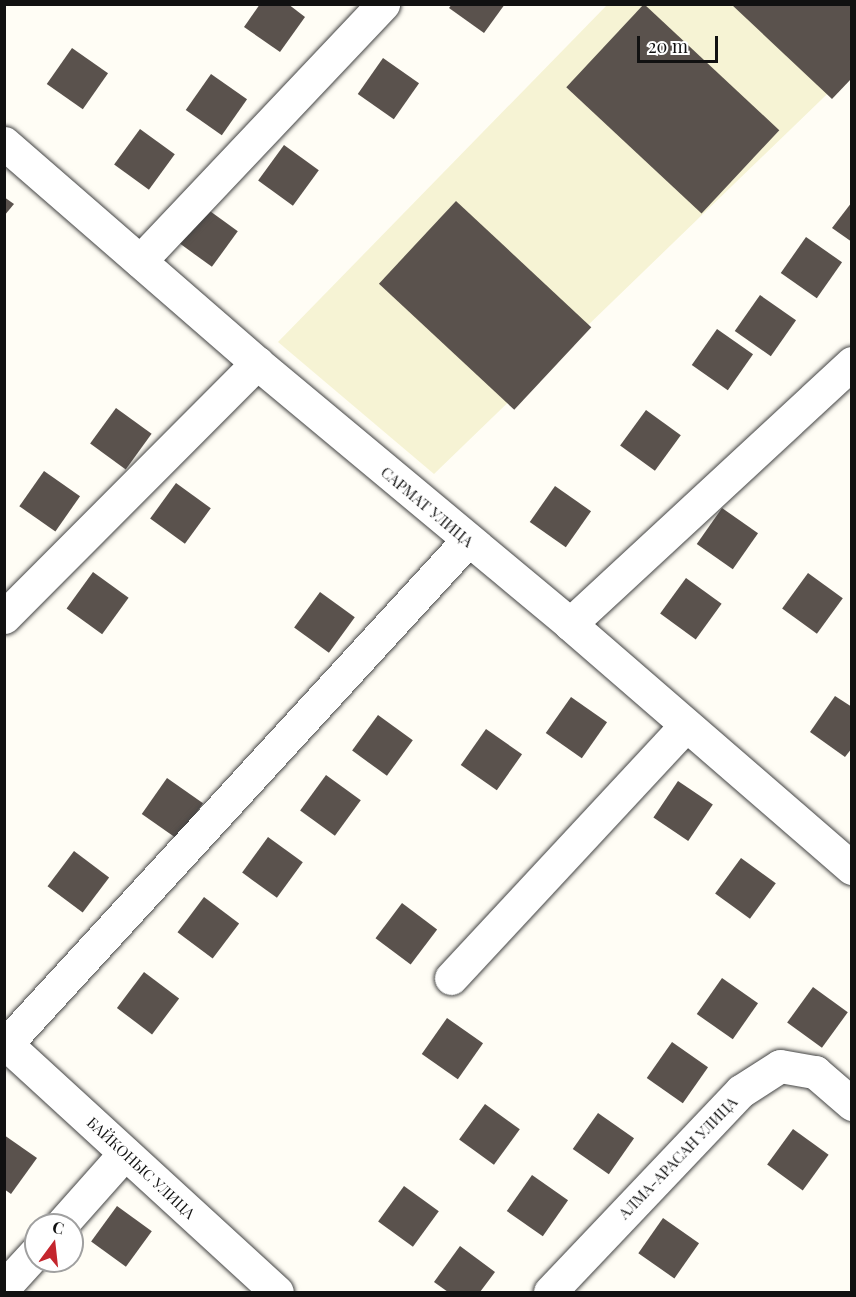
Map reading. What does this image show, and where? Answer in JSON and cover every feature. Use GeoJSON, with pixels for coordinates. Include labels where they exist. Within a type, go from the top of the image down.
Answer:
{"type":"FeatureCollection","features":[{"type":"Feature","properties":{"kind":"street"},"geometry":{"type":"LineString","coordinates":[[140,261],[383,4]]}},
{"type":"Feature","properties":{"kind":"street","name":"САРМАТ УЛИЦА"},"geometry":{"type":"LineString","coordinates":[[4,143],[256,363],[466,541],[570,624],[852,868]]}},
{"type":"Feature","properties":{"kind":"street"},"geometry":{"type":"LineString","coordinates":[[4,617],[256,363]]}},
{"type":"Feature","properties":{"kind":"street"},"geometry":{"type":"LineString","coordinates":[[570,624],[852,363]]}},
{"type":"Feature","properties":{"kind":"street"},"geometry":{"type":"LineString","coordinates":[[5,1043],[466,541]]}},
{"type":"Feature","properties":{"kind":"street"},"geometry":{"type":"LineString","coordinates":[[451,978],[686,725]]}},
{"type":"Feature","properties":{"kind":"street","name":"БАЙКОНЫС УЛИЦА"},"geometry":{"type":"LineString","coordinates":[[5,1043],[277,1293]]}},
{"type":"Feature","properties":{"kind":"street","name":"АЛМА-АРАСАН УЛИЦА"},"geometry":{"type":"LineString","coordinates":[[562,1288],[741,1091],[780,1066],[815,1072],[852,1104]]}},
{"type":"Feature","properties":{"kind":"street"},"geometry":{"type":"LineString","coordinates":[[72,1213],[125,1154]]}},
{"type":"Feature","properties":{"kind":"street"},"geometry":{"type":"LineString","coordinates":[[4,1287],[24,1265]]}},
{"type":"Feature","properties":{"kind":"shaded area"},"geometry":{"type":"Polygon","coordinates":[[[607,5],[851,5],[851,71],[434,474],[278,342],[607,5]]]}},
{"type":"Feature","properties":{"kind":"building"},"geometry":{"type":"Polygon","coordinates":[[[260,4],[288,4],[305,17],[280,52],[244,27],[260,4]]]}},
{"type":"Feature","properties":{"kind":"building"},"geometry":{"type":"Polygon","coordinates":[[[452,4],[505,4],[484,33],[449,8],[452,4]]]}},
{"type":"Feature","properties":{"kind":"building"},"geometry":{"type":"Polygon","coordinates":[[[644,4],[779,130],[702,214],[566,87],[644,4]]]}},
{"type":"Feature","properties":{"kind":"building"},"geometry":{"type":"Polygon","coordinates":[[[731,4],[852,4],[852,78],[832,99],[731,4]]]}},
{"type":"Feature","properties":{"kind":"building"},"geometry":{"type":"Polygon","coordinates":[[[72,48],[108,73],[83,109],[47,84],[72,48]]]}},
{"type":"Feature","properties":{"kind":"building"},"geometry":{"type":"Polygon","coordinates":[[[383,58],[419,83],[394,119],[358,94],[383,58]]]}},
{"type":"Feature","properties":{"kind":"building"},"geometry":{"type":"Polygon","coordinates":[[[211,74],[247,99],[222,135],[186,110],[211,74]]]}},
{"type":"Feature","properties":{"kind":"building"},"geometry":{"type":"Polygon","coordinates":[[[140,129],[175,154],[149,190],[114,165],[140,129]]]}},
{"type":"Feature","properties":{"kind":"building"},"geometry":{"type":"Polygon","coordinates":[[[284,145],[319,170],[293,206],[258,181],[284,145]]]}},
{"type":"Feature","properties":{"kind":"building"},"geometry":{"type":"Polygon","coordinates":[[[4,197],[14,204],[4,216],[4,197]]]}},
{"type":"Feature","properties":{"kind":"building"},"geometry":{"type":"Polygon","coordinates":[[[456,201],[591,327],[514,410],[379,284],[456,201]]]}},
{"type":"Feature","properties":{"kind":"building"},"geometry":{"type":"Polygon","coordinates":[[[852,202],[852,242],[832,228],[852,202]]]}},
{"type":"Feature","properties":{"kind":"building"},"geometry":{"type":"Polygon","coordinates":[[[203,206],[238,231],[212,267],[177,242],[203,206]]]}},
{"type":"Feature","properties":{"kind":"building"},"geometry":{"type":"Polygon","coordinates":[[[806,237],[842,262],[817,298],[781,273],[806,237]]]}},
{"type":"Feature","properties":{"kind":"building"},"geometry":{"type":"Polygon","coordinates":[[[760,295],[796,320],[771,356],[735,331],[760,295]]]}},
{"type":"Feature","properties":{"kind":"building"},"geometry":{"type":"Polygon","coordinates":[[[717,329],[753,354],[728,390],[692,365],[717,329]]]}},
{"type":"Feature","properties":{"kind":"building"},"geometry":{"type":"Polygon","coordinates":[[[116,408],[152,434],[126,469],[90,444],[116,408]]]}},
{"type":"Feature","properties":{"kind":"building"},"geometry":{"type":"Polygon","coordinates":[[[646,410],[681,435],[655,471],[620,446],[646,410]]]}},
{"type":"Feature","properties":{"kind":"building"},"geometry":{"type":"Polygon","coordinates":[[[44,471],[80,496],[55,531],[19,506],[44,471]]]}},
{"type":"Feature","properties":{"kind":"building"},"geometry":{"type":"Polygon","coordinates":[[[176,483],[211,508],[185,544],[150,519],[176,483]]]}},
{"type":"Feature","properties":{"kind":"building"},"geometry":{"type":"Polygon","coordinates":[[[555,486],[591,511],[566,547],[530,522],[555,486]]]}},
{"type":"Feature","properties":{"kind":"building"},"geometry":{"type":"Polygon","coordinates":[[[722,508],[758,533],[733,569],[697,544],[722,508]]]}},
{"type":"Feature","properties":{"kind":"building"},"geometry":{"type":"Polygon","coordinates":[[[93,572],[129,598],[102,634],[67,608],[93,572]]]}},
{"type":"Feature","properties":{"kind":"building"},"geometry":{"type":"Polygon","coordinates":[[[808,573],[843,598],[817,634],[782,609],[808,573]]]}},
{"type":"Feature","properties":{"kind":"building"},"geometry":{"type":"Polygon","coordinates":[[[686,578],[722,604],[696,639],[660,614],[686,578]]]}},
{"type":"Feature","properties":{"kind":"building"},"geometry":{"type":"Polygon","coordinates":[[[320,592],[355,617],[329,653],[294,628],[320,592]]]}},
{"type":"Feature","properties":{"kind":"building"},"geometry":{"type":"Polygon","coordinates":[[[835,696],[852,707],[852,748],[845,757],[810,732],[835,696]]]}},
{"type":"Feature","properties":{"kind":"building"},"geometry":{"type":"Polygon","coordinates":[[[571,697],[607,722],[582,758],[546,733],[571,697]]]}},
{"type":"Feature","properties":{"kind":"building"},"geometry":{"type":"Polygon","coordinates":[[[378,715],[413,740],[387,776],[352,751],[378,715]]]}},
{"type":"Feature","properties":{"kind":"building"},"geometry":{"type":"Polygon","coordinates":[[[486,729],[522,754],[497,790],[461,765],[486,729]]]}},
{"type":"Feature","properties":{"kind":"building"},"geometry":{"type":"Polygon","coordinates":[[[326,775],[361,800],[335,836],[300,811],[326,775]]]}},
{"type":"Feature","properties":{"kind":"building"},"geometry":{"type":"Polygon","coordinates":[[[167,778],[203,803],[178,839],[142,814],[167,778]]]}},
{"type":"Feature","properties":{"kind":"building"},"geometry":{"type":"Polygon","coordinates":[[[678,781],[713,804],[688,841],[653,817],[678,781]]]}},
{"type":"Feature","properties":{"kind":"building"},"geometry":{"type":"Polygon","coordinates":[[[268,837],[303,862],[277,898],[242,873],[268,837]]]}},
{"type":"Feature","properties":{"kind":"building"},"geometry":{"type":"Polygon","coordinates":[[[74,851],[109,877],[83,913],[48,886],[74,851]]]}},
{"type":"Feature","properties":{"kind":"building"},"geometry":{"type":"Polygon","coordinates":[[[741,858],[776,883],[750,919],[715,894],[741,858]]]}},
{"type":"Feature","properties":{"kind":"building"},"geometry":{"type":"Polygon","coordinates":[[[204,897],[239,923],[213,959],[178,932],[204,897]]]}},
{"type":"Feature","properties":{"kind":"building"},"geometry":{"type":"Polygon","coordinates":[[[402,903],[437,929],[411,965],[376,938],[402,903]]]}},
{"type":"Feature","properties":{"kind":"building"},"geometry":{"type":"Polygon","coordinates":[[[144,972],[179,998],[152,1034],[117,1008],[144,972]]]}},
{"type":"Feature","properties":{"kind":"building"},"geometry":{"type":"Polygon","coordinates":[[[722,978],[758,1003],[733,1039],[697,1014],[722,978]]]}},
{"type":"Feature","properties":{"kind":"building"},"geometry":{"type":"Polygon","coordinates":[[[813,987],[848,1012],[822,1048],[787,1023],[813,987]]]}},
{"type":"Feature","properties":{"kind":"building"},"geometry":{"type":"Polygon","coordinates":[[[447,1018],[483,1043],[458,1079],[422,1054],[447,1018]]]}},
{"type":"Feature","properties":{"kind":"building"},"geometry":{"type":"Polygon","coordinates":[[[672,1042],[708,1067],[683,1103],[647,1078],[672,1042]]]}},
{"type":"Feature","properties":{"kind":"building"},"geometry":{"type":"Polygon","coordinates":[[[485,1104],[520,1129],[494,1165],[459,1140],[485,1104]]]}},
{"type":"Feature","properties":{"kind":"building"},"geometry":{"type":"Polygon","coordinates":[[[598,1113],[634,1138],[609,1174],[573,1149],[598,1113]]]}},
{"type":"Feature","properties":{"kind":"building"},"geometry":{"type":"Polygon","coordinates":[[[793,1129],[829,1155],[803,1190],[767,1165],[793,1129]]]}},
{"type":"Feature","properties":{"kind":"building"},"geometry":{"type":"Polygon","coordinates":[[[4,1135],[37,1158],[11,1194],[4,1189],[4,1135]]]}},
{"type":"Feature","properties":{"kind":"building"},"geometry":{"type":"Polygon","coordinates":[[[532,1175],[568,1200],[543,1236],[507,1211],[532,1175]]]}},
{"type":"Feature","properties":{"kind":"building"},"geometry":{"type":"Polygon","coordinates":[[[404,1186],[439,1211],[413,1247],[378,1222],[404,1186]]]}},
{"type":"Feature","properties":{"kind":"building"},"geometry":{"type":"Polygon","coordinates":[[[117,1206],[152,1231],[126,1267],[91,1242],[117,1206]]]}},
{"type":"Feature","properties":{"kind":"building"},"geometry":{"type":"Polygon","coordinates":[[[663,1218],[699,1243],[674,1278],[638,1253],[663,1218]]]}},
{"type":"Feature","properties":{"kind":"building"},"geometry":{"type":"Polygon","coordinates":[[[460,1246],[495,1272],[480,1292],[448,1292],[434,1282],[460,1246]]]}}]}
